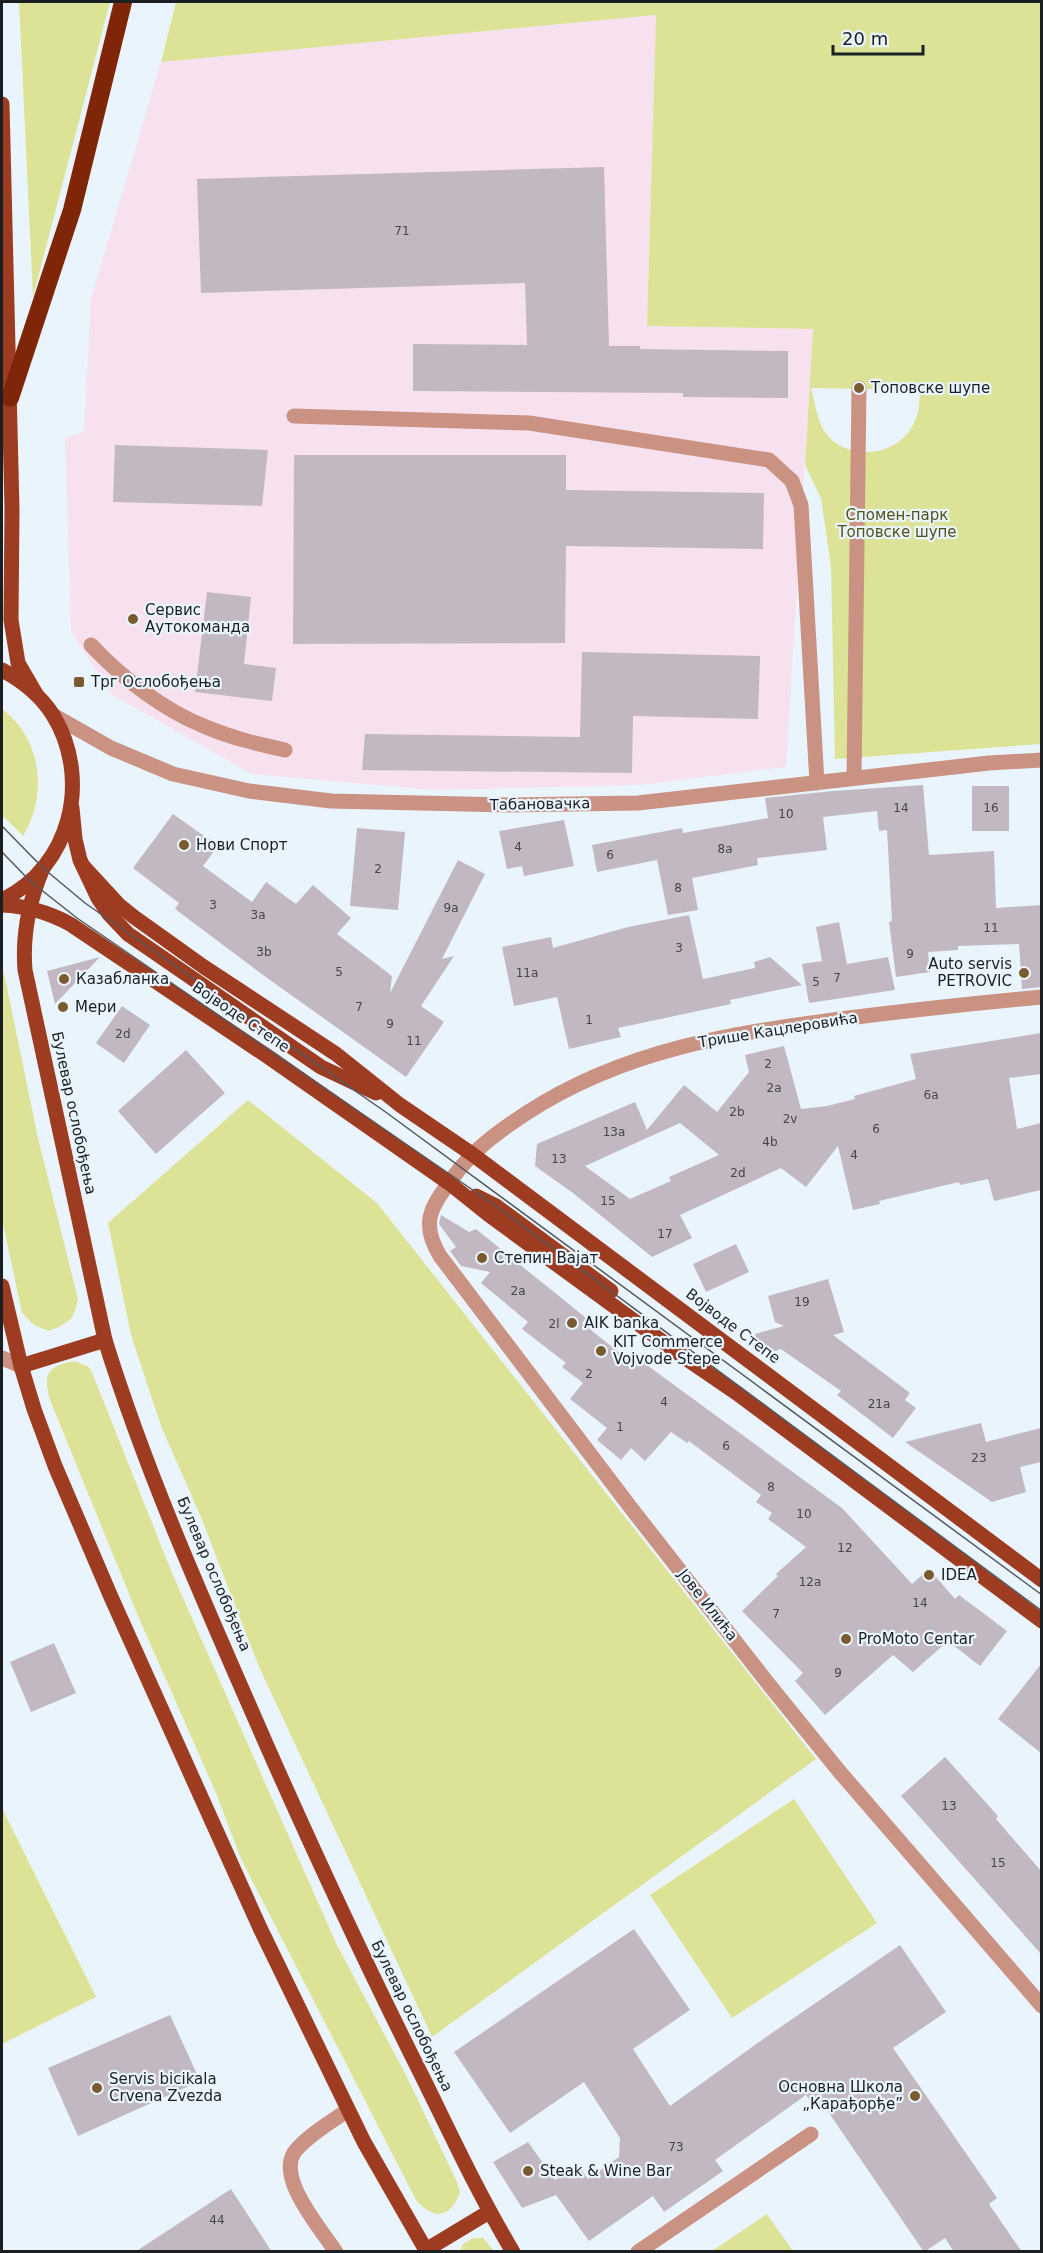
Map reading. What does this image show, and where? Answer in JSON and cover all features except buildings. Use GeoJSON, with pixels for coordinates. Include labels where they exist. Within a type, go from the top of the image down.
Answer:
{"type":"FeatureCollection","features":[{"type":"Feature","properties":{"kind":"highway"},"geometry":{"type":"LineString","coordinates":[[10,398],[72,210],[123,2]]}},
{"type":"Feature","properties":{"kind":"main road","name":"Булевар ослобођења"},"geometry":{"type":"LineString","coordinates":[[2,104],[12,509],[11,620],[18,663],[36,694],[53,715],[64,736],[71,759],[74,783],[72,808],[61,840],[43,868],[28,908],[24,940],[25,970],[105,1340],[118,1384],[178,1539],[288,1792],[373,1979],[489,2212],[513,2252]]}},
{"type":"Feature","properties":{"kind":"main road","name":"Булевар ослобођења"},"geometry":{"type":"LineString","coordinates":[[2,670],[36,694]]}},
{"type":"Feature","properties":{"kind":"main road","name":"Војводе Степе"},"geometry":{"type":"LineString","coordinates":[[72,808],[77,850],[84,867],[110,915],[128,934],[321,1067],[400,1105],[472,1154],[1041,1580]]}},
{"type":"Feature","properties":{"kind":"main road","name":"Булевар ослобођења"},"geometry":{"type":"LineString","coordinates":[[2,900],[22,888],[43,868]]}},
{"type":"Feature","properties":{"kind":"main road","name":"Војводе Степе"},"geometry":{"type":"LineString","coordinates":[[2,905],[47,913],[70,924],[267,1056],[449,1183],[489,1215],[738,1394],[1041,1621]]}},
{"type":"Feature","properties":{"kind":"main road"},"geometry":{"type":"LineString","coordinates":[[2,1287],[21,1366],[56,1466],[111,1597],[260,1928],[364,2142],[427,2251],[489,2212]]}},
{"type":"Feature","properties":{"kind":"main road"},"geometry":{"type":"LineString","coordinates":[[21,1366],[105,1340]]}},
{"type":"Feature","properties":{"kind":"street"},"geometry":{"type":"LineString","coordinates":[[854,778],[859,388]]}},
{"type":"Feature","properties":{"kind":"street"},"geometry":{"type":"LineString","coordinates":[[294,416],[529,423],[769,460],[792,481],[801,505],[817,783]]}},
{"type":"Feature","properties":{"kind":"street"},"geometry":{"type":"LineString","coordinates":[[91,645],[126,678],[172,710],[203,727],[238,739],[285,750]]}},
{"type":"Feature","properties":{"kind":"street","name":"Табановачка"},"geometry":{"type":"LineString","coordinates":[[53,715],[111,748],[173,774],[249,791],[331,801],[509,805],[638,803],[989,763],[1041,760]]}},
{"type":"Feature","properties":{"kind":"street","name":"Трише Кацлеровића"},"geometry":{"type":"LineString","coordinates":[[449,1183],[472,1154],[502,1129],[541,1103],[584,1080],[668,1050],[713,1038],[772,1028],[886,1013],[1041,997]]}},
{"type":"Feature","properties":{"kind":"street","name":"Јове Илића"},"geometry":{"type":"LineString","coordinates":[[449,1183],[433,1206],[428,1220],[429,1232],[440,1256],[624,1499],[767,1682],[839,1771],[1041,2006]]}},
{"type":"Feature","properties":{"kind":"street"},"geometry":{"type":"LineString","coordinates":[[2,1358],[21,1366]]}},
{"type":"Feature","properties":{"kind":"street"},"geometry":{"type":"LineString","coordinates":[[336,2252],[298,2194],[290,2176],[289,2163],[296,2150],[348,2110]]}},
{"type":"Feature","properties":{"kind":"street"},"geometry":{"type":"LineString","coordinates":[[638,2252],[812,2134]]}},
{"type":"Feature","properties":{"kind":"shaded area"},"geometry":{"type":"Polygon","coordinates":[[[656,15],[647,326],[813,329],[786,767],[639,785],[433,790],[252,774],[111,694],[71,631],[65,438],[84,432],[91,299],[161,62],[656,15]]]}},
{"type":"Feature","properties":{"kind":"green space"},"geometry":{"type":"Polygon","coordinates":[[[19,2],[110,2],[33,297],[19,2]]]}},
{"type":"Feature","properties":{"kind":"green space","name":"Спомен-парк Топовске шупе"},"geometry":{"type":"Polygon","coordinates":[[[176,2],[1041,2],[1041,744],[835,759],[831,567],[821,498],[805,465],[813,329],[647,326],[656,15],[161,62],[176,2]],[[811,388],[818,417],[825,432],[843,447],[865,452],[888,448],[907,434],[918,413],[920,390],[811,388]]]}},
{"type":"Feature","properties":{"kind":"green space"},"geometry":{"type":"Polygon","coordinates":[[[2,709],[26,736],[37,768],[36,803],[23,836],[2,815],[2,709]]]}},
{"type":"Feature","properties":{"kind":"green space"},"geometry":{"type":"Polygon","coordinates":[[[4,973],[38,1138],[78,1299],[75,1312],[70,1320],[49,1331],[34,1325],[22,1313],[2,1219],[2,974],[4,973]]]}},
{"type":"Feature","properties":{"kind":"green space"},"geometry":{"type":"Polygon","coordinates":[[[248,1100],[377,1203],[816,1759],[432,2037],[259,1667],[200,1515],[161,1426],[131,1335],[108,1223],[248,1100]]]}},
{"type":"Feature","properties":{"kind":"green space"},"geometry":{"type":"Polygon","coordinates":[[[75,1361],[89,1367],[93,1375],[172,1573],[337,1945],[407,2077],[457,2182],[460,2193],[456,2202],[446,2212],[441,2214],[429,2211],[416,2200],[241,1859],[216,1793],[138,1616],[50,1400],[47,1384],[49,1373],[58,1366],[75,1361]]]}},
{"type":"Feature","properties":{"kind":"green space"},"geometry":{"type":"Polygon","coordinates":[[[794,1799],[877,1923],[732,2018],[650,1895],[794,1799]]]}},
{"type":"Feature","properties":{"kind":"green space"},"geometry":{"type":"Polygon","coordinates":[[[2,1808],[96,1997],[2,2044],[2,1808]]]}},
{"type":"Feature","properties":{"kind":"green space"},"geometry":{"type":"Polygon","coordinates":[[[767,2214],[793,2251],[712,2251],[767,2214]]]}},
{"type":"Feature","properties":{"kind":"green space"},"geometry":{"type":"Polygon","coordinates":[[[473,2238],[483,2238],[494,2251],[460,2251],[463,2244],[473,2238]]]}},
{"type":"Feature","properties":{"kind":"tram line"},"geometry":{"type":"LineString","coordinates":[[2,826],[43,868],[85,903],[387,1113],[1042,1595]]}},
{"type":"Feature","properties":{"kind":"tram line"},"geometry":{"type":"LineString","coordinates":[[2,852],[30,881],[77,918],[496,1206],[1042,1611]]}},
{"type":"Feature","properties":{"kind":"place","name":"Топовске шупе"},"geometry":{"type":"Point","coordinates":[859,388]}},
{"type":"Feature","properties":{"kind":"place","name":"Сервис Аутокоманда"},"geometry":{"type":"Point","coordinates":[133,619]}},
{"type":"Feature","properties":{"kind":"place","name":"Трг Ослобођења"},"geometry":{"type":"Point","coordinates":[79,682]}},
{"type":"Feature","properties":{"kind":"place","name":"Нови Спорт"},"geometry":{"type":"Point","coordinates":[184,845]}},
{"type":"Feature","properties":{"kind":"place","name":"Auto servis PETROVIC"},"geometry":{"type":"Point","coordinates":[1024,973]}},
{"type":"Feature","properties":{"kind":"place","name":"Казабланка"},"geometry":{"type":"Point","coordinates":[64,979]}},
{"type":"Feature","properties":{"kind":"place","name":"Мери"},"geometry":{"type":"Point","coordinates":[63,1007]}},
{"type":"Feature","properties":{"kind":"place","name":"Степин Вајат"},"geometry":{"type":"Point","coordinates":[482,1258]}},
{"type":"Feature","properties":{"kind":"place","name":"AIK banka"},"geometry":{"type":"Point","coordinates":[572,1323]}},
{"type":"Feature","properties":{"kind":"place","name":"KIT Commerce Vojvode Stepe"},"geometry":{"type":"Point","coordinates":[601,1351]}},
{"type":"Feature","properties":{"kind":"place","name":"IDEA"},"geometry":{"type":"Point","coordinates":[929,1575]}},
{"type":"Feature","properties":{"kind":"place","name":"ProMoto Centar"},"geometry":{"type":"Point","coordinates":[846,1639]}},
{"type":"Feature","properties":{"kind":"place","name":"Servis bicikala Crvena Zvezda"},"geometry":{"type":"Point","coordinates":[97,2088]}},
{"type":"Feature","properties":{"kind":"place","name":"Основна Школа „Карађорђе”"},"geometry":{"type":"Point","coordinates":[915,2096]}},
{"type":"Feature","properties":{"kind":"place","name":"Steak & Wine Bar"},"geometry":{"type":"Point","coordinates":[528,2171]}}]}
